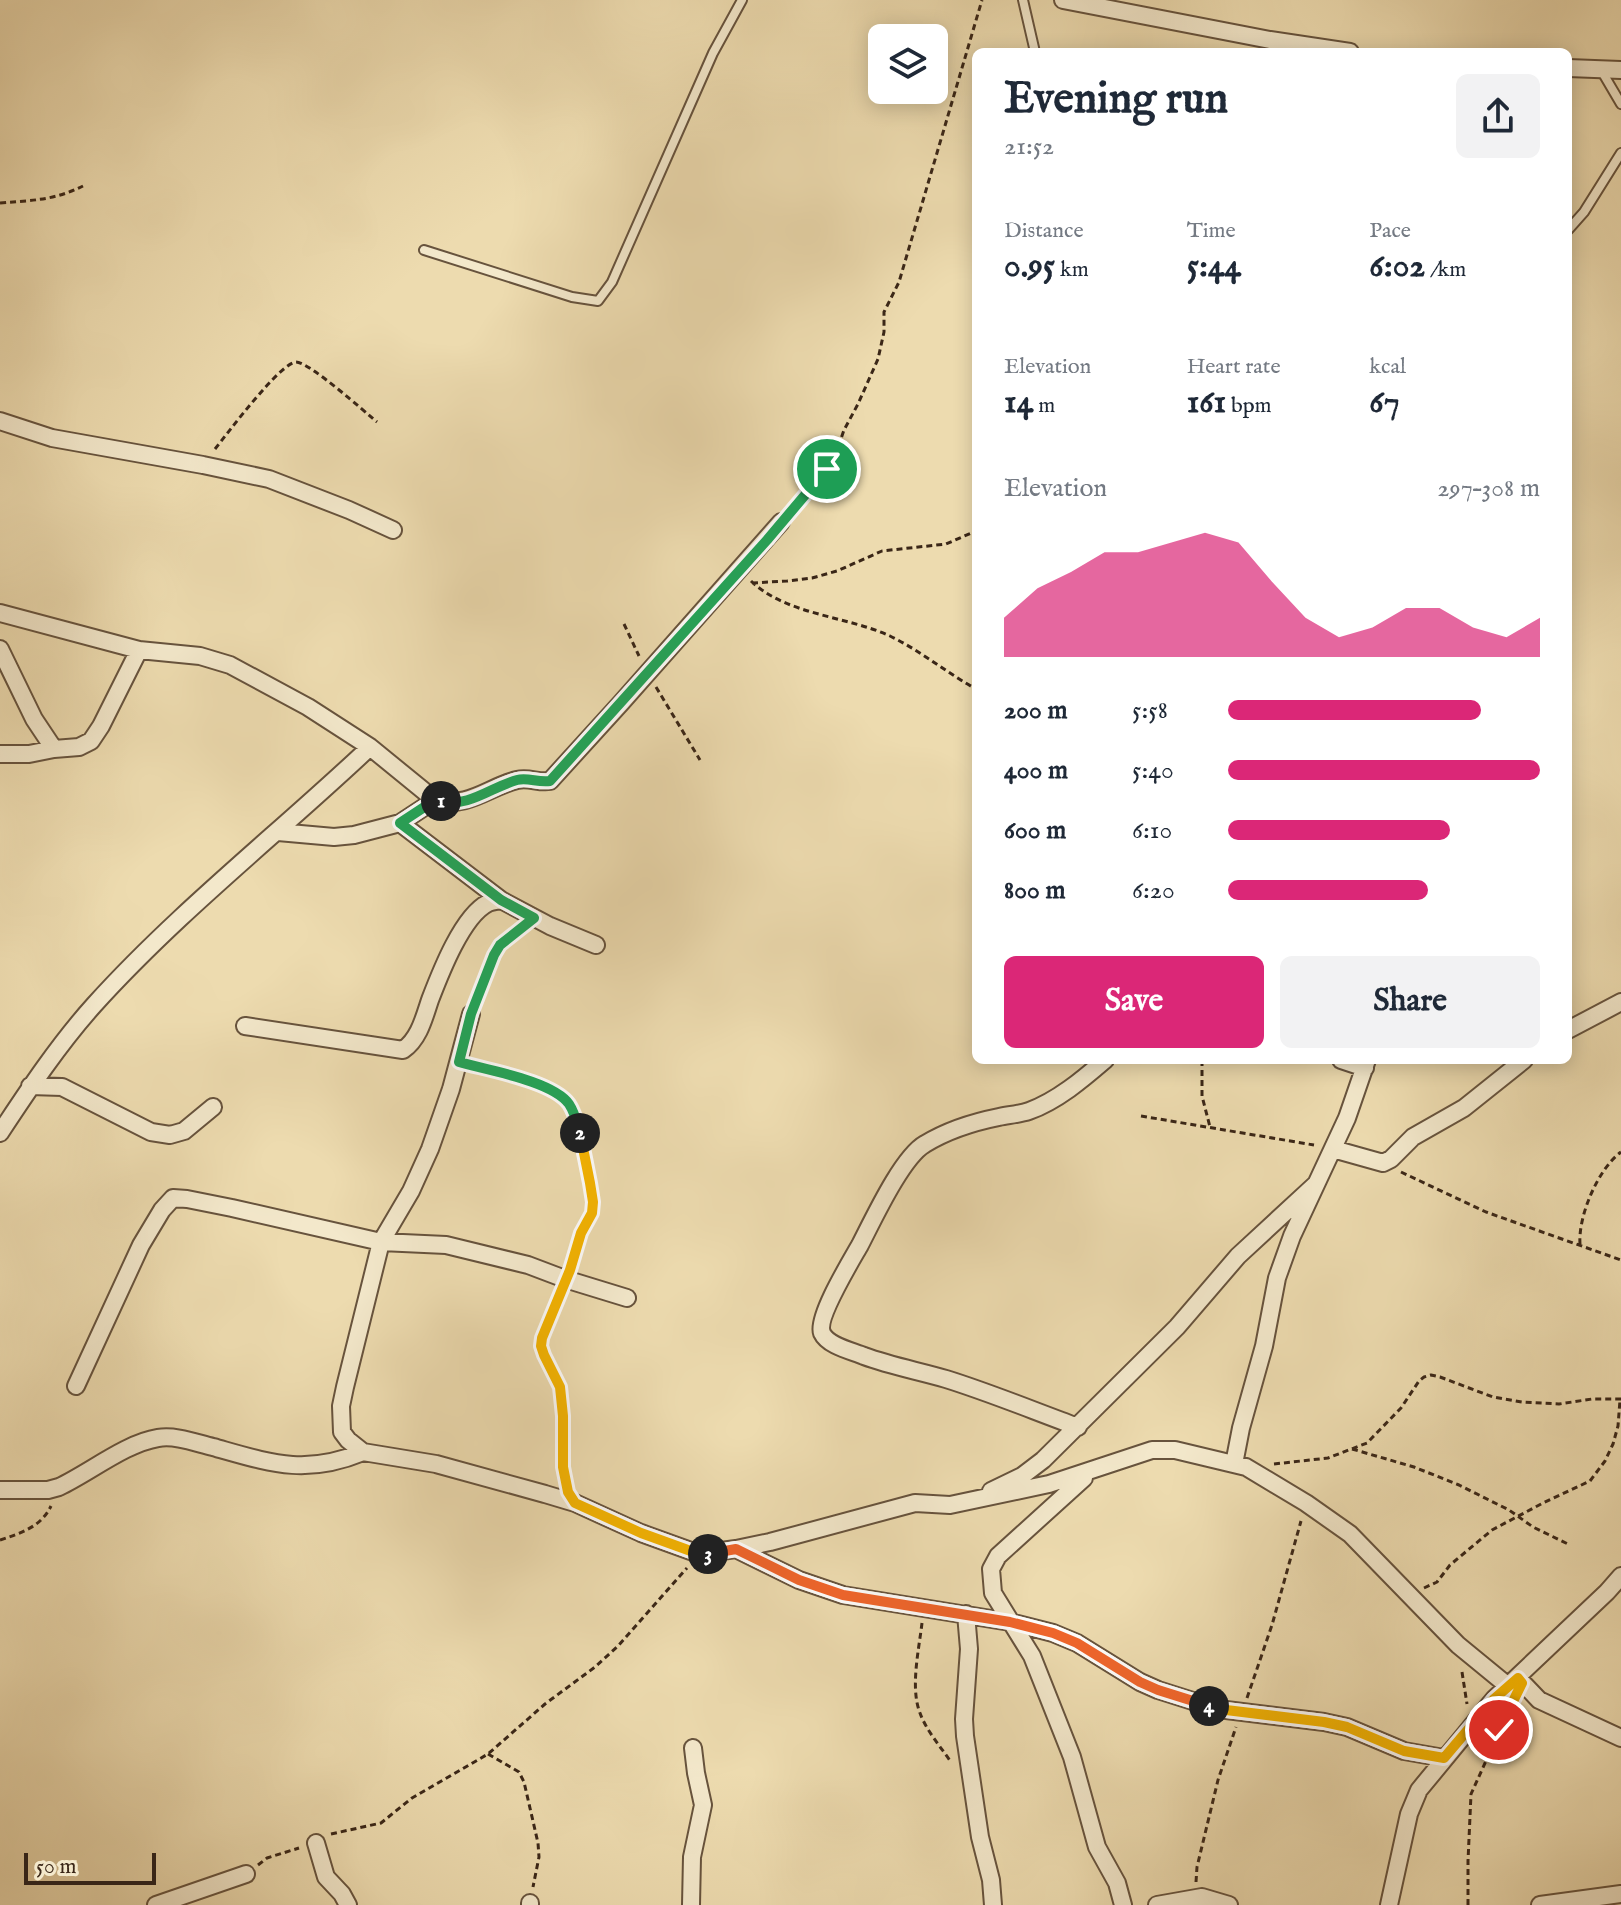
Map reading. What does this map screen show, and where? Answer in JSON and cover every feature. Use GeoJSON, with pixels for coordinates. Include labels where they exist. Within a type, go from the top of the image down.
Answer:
{"type":"FeatureCollection","features":[{"type":"Feature","properties":{"kind":"street"},"geometry":{"type":"LineString","coordinates":[[1063,0],[1323,48]]}},
{"type":"Feature","properties":{"kind":"street"},"geometry":{"type":"LineString","coordinates":[[1572,68],[1621,70]]}},
{"type":"Feature","properties":{"kind":"street"},"geometry":{"type":"LineString","coordinates":[[0,421],[52,438],[269,479],[393,530]]}},
{"type":"Feature","properties":{"kind":"street"},"geometry":{"type":"LineString","coordinates":[[0,613],[139,650],[200,656],[230,665],[308,707],[370,747],[435,800],[458,803],[516,780],[550,781],[781,522]]}},
{"type":"Feature","properties":{"kind":"street"},"geometry":{"type":"LineString","coordinates":[[0,649],[34,719],[54,749]]}},
{"type":"Feature","properties":{"kind":"street"},"geometry":{"type":"LineString","coordinates":[[0,754],[29,754],[79,747],[91,741],[139,650]]}},
{"type":"Feature","properties":{"kind":"street"},"geometry":{"type":"LineString","coordinates":[[0,1133],[30,1086],[93,1007],[151,946],[370,747]]}},
{"type":"Feature","properties":{"kind":"street"},"geometry":{"type":"LineString","coordinates":[[278,832],[334,837],[354,835],[400,823],[435,800]]}},
{"type":"Feature","properties":{"kind":"street"},"geometry":{"type":"LineString","coordinates":[[400,823],[501,900],[596,945]]}},
{"type":"Feature","properties":{"kind":"street"},"geometry":{"type":"LineString","coordinates":[[245,1026],[403,1050],[417,1035],[459,935],[471,918],[488,903],[501,900]]}},
{"type":"Feature","properties":{"kind":"street"},"geometry":{"type":"LineString","coordinates":[[1572,1028],[1621,1002]]}},
{"type":"Feature","properties":{"kind":"street"},"geometry":{"type":"LineString","coordinates":[[471,1014],[459,1062],[430,1149],[411,1191],[381,1242],[341,1406],[342,1432],[363,1452],[436,1464],[575,1503],[641,1533],[700,1554],[736,1549],[915,1503],[950,1505],[1049,1484],[1160,1449],[1208,1457],[1240,1465],[1306,1503],[1350,1534],[1458,1645],[1539,1700],[1621,1738]]}},
{"type":"Feature","properties":{"kind":"street"},"geometry":{"type":"LineString","coordinates":[[1078,1427],[957,1383],[878,1361],[831,1342],[822,1334],[821,1327],[831,1297],[885,1198],[919,1147],[978,1122],[1038,1107],[1100,1064]]}},
{"type":"Feature","properties":{"kind":"street"},"geometry":{"type":"LineString","coordinates":[[1240,1465],[1241,1428],[1264,1346],[1277,1278],[1366,1064]]}},
{"type":"Feature","properties":{"kind":"street"},"geometry":{"type":"LineString","coordinates":[[1333,1149],[1383,1163],[1413,1137],[1464,1108],[1519,1064]]}},
{"type":"Feature","properties":{"kind":"street"},"geometry":{"type":"LineString","coordinates":[[30,1086],[62,1087],[151,1132],[170,1135],[184,1131],[213,1107]]}},
{"type":"Feature","properties":{"kind":"street"},"geometry":{"type":"LineString","coordinates":[[969,1501],[1034,1467],[1078,1427],[1177,1327],[1238,1256],[1316,1184]]}},
{"type":"Feature","properties":{"kind":"street"},"geometry":{"type":"LineString","coordinates":[[76,1386],[141,1245],[173,1198],[381,1242],[446,1245],[528,1265],[627,1298]]}},
{"type":"Feature","properties":{"kind":"street"},"geometry":{"type":"LineString","coordinates":[[0,1490],[48,1490],[59,1487],[134,1445],[159,1437],[191,1441],[289,1466],[323,1465],[363,1452]]}},
{"type":"Feature","properties":{"kind":"street"},"geometry":{"type":"LineString","coordinates":[[1091,1471],[998,1556],[991,1576],[993,1593],[1032,1656],[1072,1757],[1097,1847],[1117,1883],[1123,1905]]}},
{"type":"Feature","properties":{"kind":"street"},"geometry":{"type":"LineString","coordinates":[[736,1549],[778,1571],[843,1595],[1044,1630],[1067,1638],[1158,1690],[1218,1709],[1324,1722],[1347,1727],[1404,1751],[1444,1758]]}},
{"type":"Feature","properties":{"kind":"street"},"geometry":{"type":"LineString","coordinates":[[1389,1905],[1405,1828],[1419,1790],[1494,1699],[1516,1682],[1621,1576]]}},
{"type":"Feature","properties":{"kind":"street"},"geometry":{"type":"LineString","coordinates":[[966,1614],[969,1649],[965,1736],[993,1905]]}},
{"type":"Feature","properties":{"kind":"street"},"geometry":{"type":"LineString","coordinates":[[691,1905],[692,1857],[703,1805],[693,1748]]}},
{"type":"Feature","properties":{"kind":"street"},"geometry":{"type":"LineString","coordinates":[[316,1843],[326,1877],[348,1905]]}},
{"type":"Feature","properties":{"kind":"street"},"geometry":{"type":"LineString","coordinates":[[156,1905],[246,1874]]}},
{"type":"Feature","properties":{"kind":"street"},"geometry":{"type":"LineString","coordinates":[[1540,1905],[1621,1894]]}},
{"type":"Feature","properties":{"kind":"street"},"geometry":{"type":"LineString","coordinates":[[1157,1905],[1198,1897],[1229,1905]]}},
{"type":"Feature","properties":{"kind":"lane"},"geometry":{"type":"LineString","coordinates":[[424,250],[572,297],[598,301],[612,282],[713,53],[742,0]]}},
{"type":"Feature","properties":{"kind":"lane"},"geometry":{"type":"LineString","coordinates":[[1023,0],[1034,48]]}},
{"type":"Feature","properties":{"kind":"lane"},"geometry":{"type":"LineString","coordinates":[[1601,70],[1621,104]]}},
{"type":"Feature","properties":{"kind":"lane"},"geometry":{"type":"LineString","coordinates":[[1572,225],[1592,201],[1621,153]]}},
{"type":"Feature","properties":{"kind":"path"},"geometry":{"type":"LineString","coordinates":[[781,522],[832,462],[878,359],[884,332],[884,313],[899,282],[982,0]]}},
{"type":"Feature","properties":{"kind":"path"},"geometry":{"type":"LineString","coordinates":[[0,203],[64,196],[83,186]]}},
{"type":"Feature","properties":{"kind":"path"},"geometry":{"type":"LineString","coordinates":[[203,465],[265,387],[291,363],[298,362],[311,369],[377,422]]}},
{"type":"Feature","properties":{"kind":"path"},"geometry":{"type":"LineString","coordinates":[[752,583],[812,578],[837,571],[882,551],[946,544],[972,533]]}},
{"type":"Feature","properties":{"kind":"path"},"geometry":{"type":"LineString","coordinates":[[740,570],[752,583],[773,597],[893,637],[972,686]]}},
{"type":"Feature","properties":{"kind":"path"},"geometry":{"type":"LineString","coordinates":[[624,624],[648,673],[700,760]]}},
{"type":"Feature","properties":{"kind":"path"},"geometry":{"type":"LineString","coordinates":[[471,1014],[500,945],[534,918]]}},
{"type":"Feature","properties":{"kind":"path"},"geometry":{"type":"LineString","coordinates":[[459,1062],[543,1085],[568,1102],[575,1114],[593,1202],[592,1213],[581,1233],[541,1346],[560,1387],[563,1467],[568,1492],[575,1503]]}},
{"type":"Feature","properties":{"kind":"path"},"geometry":{"type":"LineString","coordinates":[[1202,1064],[1202,1096],[1211,1128]]}},
{"type":"Feature","properties":{"kind":"path"},"geometry":{"type":"LineString","coordinates":[[1141,1116],[1333,1149]]}},
{"type":"Feature","properties":{"kind":"path"},"geometry":{"type":"LineString","coordinates":[[1580,1246],[1585,1210],[1605,1167],[1621,1152]]}},
{"type":"Feature","properties":{"kind":"path"},"geometry":{"type":"LineString","coordinates":[[1383,1163],[1486,1212],[1621,1260]]}},
{"type":"Feature","properties":{"kind":"path"},"geometry":{"type":"LineString","coordinates":[[1240,1465],[1319,1460],[1367,1443],[1401,1408],[1419,1381],[1431,1375],[1493,1397],[1522,1402],[1559,1404],[1621,1398],[1618,1426],[1610,1454],[1590,1481],[1492,1530],[1450,1565],[1434,1584],[1408,1595]]}},
{"type":"Feature","properties":{"kind":"path"},"geometry":{"type":"LineString","coordinates":[[1352,1449],[1438,1476],[1496,1503],[1533,1527],[1570,1545]]}},
{"type":"Feature","properties":{"kind":"path"},"geometry":{"type":"LineString","coordinates":[[0,1540],[31,1528],[43,1519],[59,1487]]}},
{"type":"Feature","properties":{"kind":"path"},"geometry":{"type":"LineString","coordinates":[[1198,1897],[1197,1867],[1220,1773],[1272,1625],[1306,1503]]}},
{"type":"Feature","properties":{"kind":"path"},"geometry":{"type":"LineString","coordinates":[[246,1874],[267,1858],[316,1843],[331,1834],[381,1823],[412,1798],[488,1754],[618,1646],[700,1554]]}},
{"type":"Feature","properties":{"kind":"path"},"geometry":{"type":"LineString","coordinates":[[924,1608],[916,1697],[918,1710],[952,1763]]}},
{"type":"Feature","properties":{"kind":"path"},"geometry":{"type":"LineString","coordinates":[[1463,1672],[1469,1728]]}},
{"type":"Feature","properties":{"kind":"path"},"geometry":{"type":"LineString","coordinates":[[1468,1905],[1471,1794],[1516,1682]]}},
{"type":"Feature","properties":{"kind":"path"},"geometry":{"type":"LineString","coordinates":[[488,1754],[519,1772],[524,1782],[539,1857],[530,1904]]}},
{"type":"Feature","properties":{"kind":"route"},"geometry":{"type":"LineString","coordinates":[[827,469],[550,781],[516,780],[458,803],[435,800],[400,823],[501,900],[534,918],[500,945],[494,955],[471,1014],[459,1062],[543,1085],[568,1102],[578,1125],[590,1183],[592,1213],[581,1233],[541,1346],[562,1396],[563,1467],[568,1492],[575,1503],[641,1533],[699,1554],[736,1549],[799,1580],[843,1595],[1035,1627],[1077,1643],[1158,1690],[1218,1709],[1347,1727],[1395,1748],[1421,1755],[1444,1758],[1494,1699],[1518,1678],[1522,1683],[1499,1730]]}}]}
